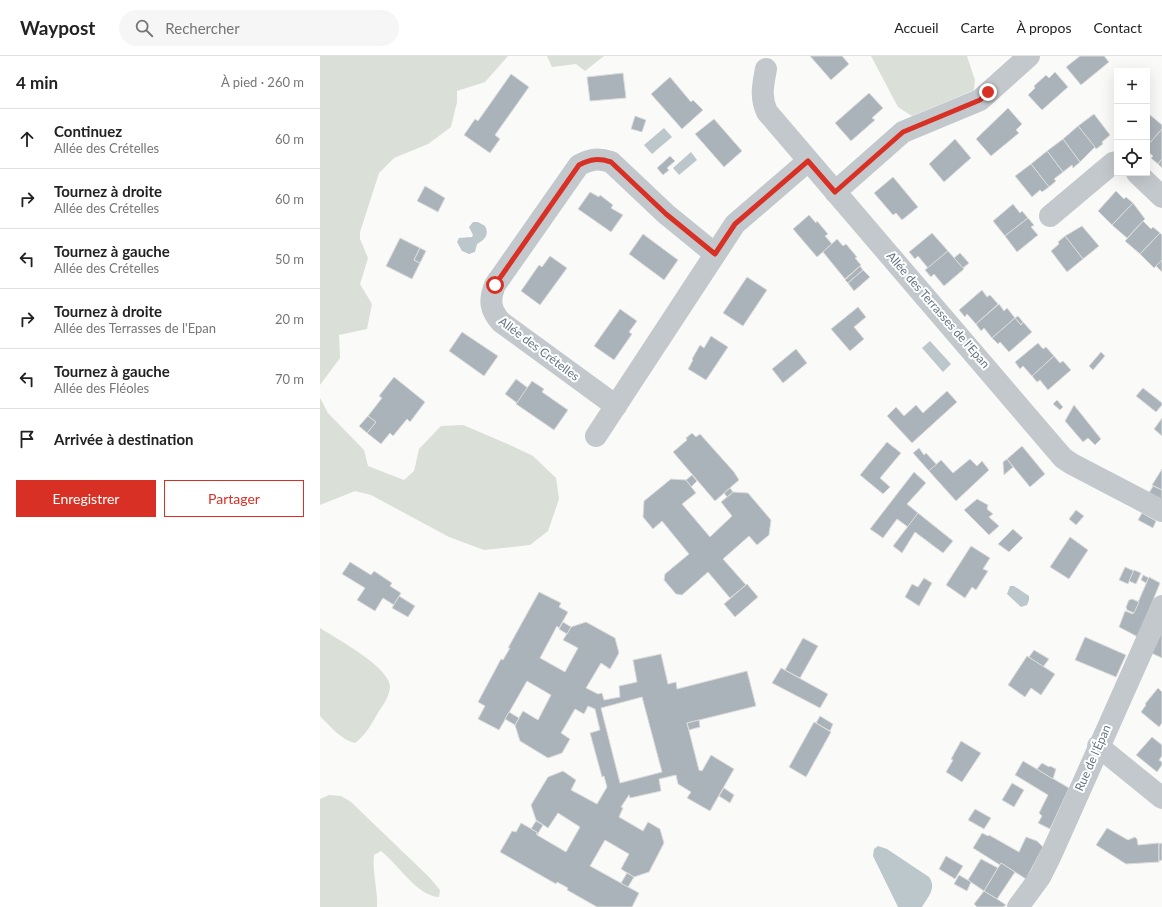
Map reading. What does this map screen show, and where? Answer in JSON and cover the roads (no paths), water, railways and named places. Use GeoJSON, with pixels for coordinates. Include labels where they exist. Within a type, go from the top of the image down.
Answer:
{"type":"FeatureCollection","features":[{"type":"Feature","properties":{"kind":"street"},"geometry":{"type":"LineString","coordinates":[[835,192],[903,132],[980,100],[1029,56]]}},
{"type":"Feature","properties":{"kind":"street","name":"Allée des Terrasses de l'Epan"},"geometry":{"type":"LineString","coordinates":[[766,69],[762,92],[763,104],[767,112],[1064,458],[1072,464],[1162,511]]}},
{"type":"Feature","properties":{"kind":"street","name":"Allée des Crételles"},"geometry":{"type":"LineString","coordinates":[[616,406],[501,322],[494,315],[491,305],[491,295],[495,285],[579,165],[600,158],[611,162],[666,214],[715,254]]}},
{"type":"Feature","properties":{"kind":"street"},"geometry":{"type":"LineString","coordinates":[[596,436],[735,224],[808,161]]}},
{"type":"Feature","properties":{"kind":"street"},"geometry":{"type":"LineString","coordinates":[[1050,216],[1114,163]]}},
{"type":"Feature","properties":{"kind":"street"},"geometry":{"type":"LineString","coordinates":[[1140,176],[1162,197]]}},
{"type":"Feature","properties":{"kind":"street","name":"Rue de l'Épan"},"geometry":{"type":"LineString","coordinates":[[1018,907],[1040,877],[1162,606]]}},
{"type":"Feature","properties":{"kind":"street"},"geometry":{"type":"LineString","coordinates":[[1098,746],[1162,798]]}}]}
